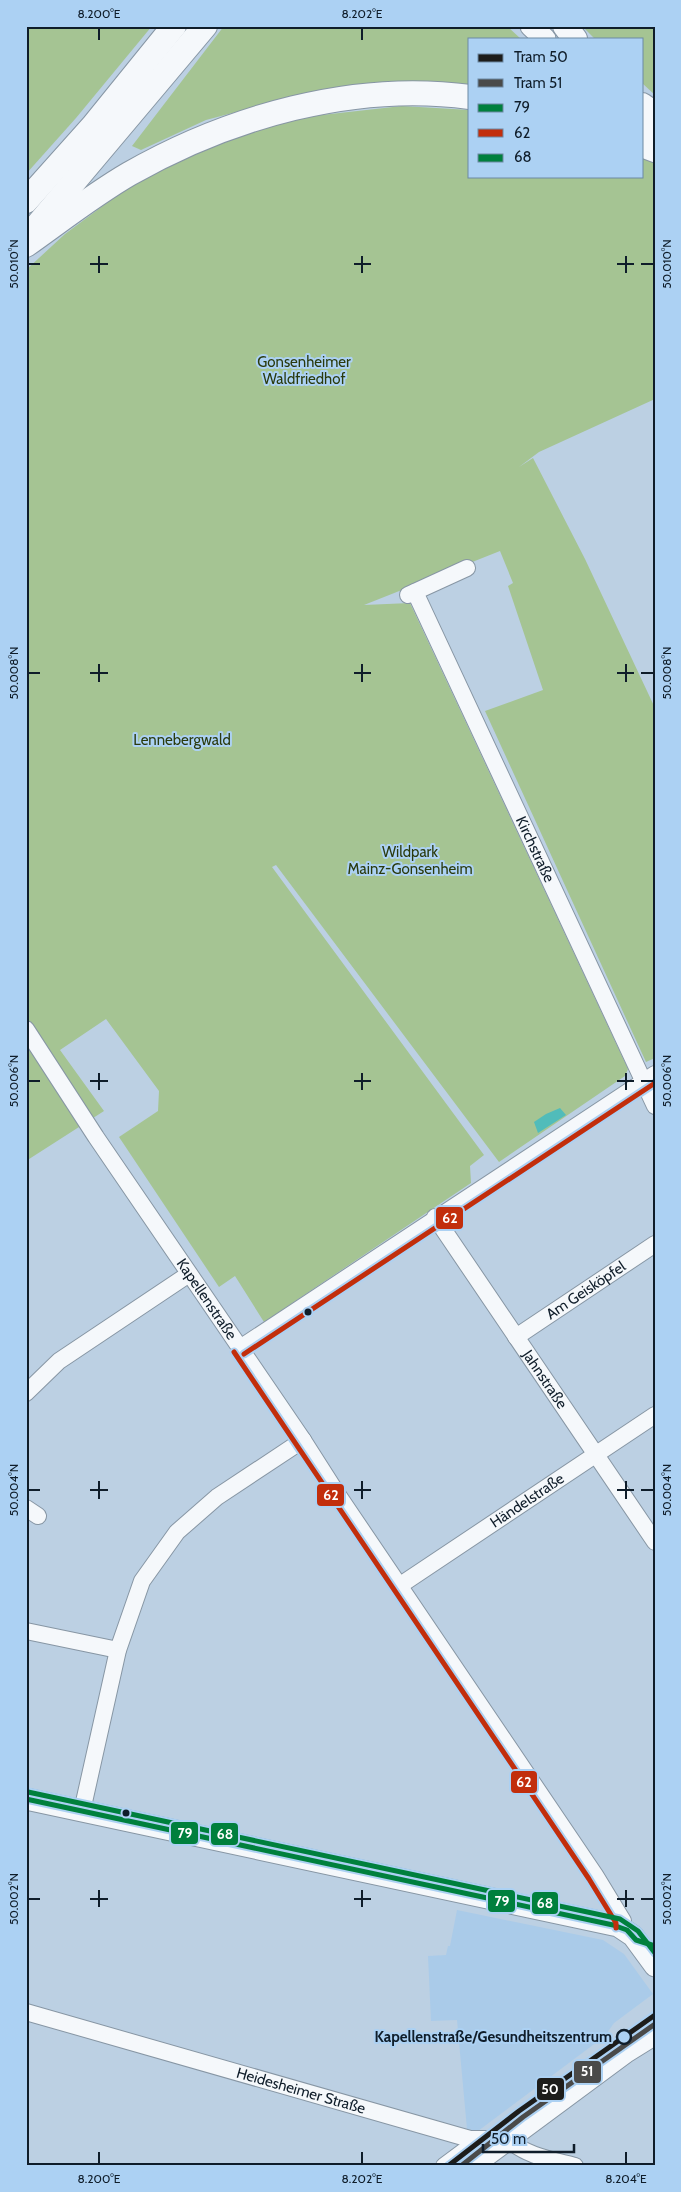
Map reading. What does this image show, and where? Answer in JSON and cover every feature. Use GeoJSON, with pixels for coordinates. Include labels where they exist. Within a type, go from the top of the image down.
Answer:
{"type":"FeatureCollection","features":[{"type":"Feature","properties":{"kind":"highway"},"geometry":{"type":"LineString","coordinates":[[26,200],[93,126],[174,26]]}},
{"type":"Feature","properties":{"kind":"highway"},"geometry":{"type":"LineString","coordinates":[[26,239],[205,26]]}},
{"type":"Feature","properties":{"kind":"highway"},"geometry":{"type":"LineString","coordinates":[[565,26],[574,38]]}},
{"type":"Feature","properties":{"kind":"highway"},"geometry":{"type":"LineString","coordinates":[[26,245],[127,175],[171,151],[225,128],[265,115],[314,104],[364,97],[414,94],[468,97]]}},
{"type":"Feature","properties":{"kind":"highway"},"geometry":{"type":"LineString","coordinates":[[644,106],[655,114]]}},
{"type":"Feature","properties":{"kind":"main road"},"geometry":{"type":"LineString","coordinates":[[516,26],[529,38]]}},
{"type":"Feature","properties":{"kind":"main road"},"geometry":{"type":"LineString","coordinates":[[531,26],[544,38]]}},
{"type":"Feature","properties":{"kind":"main road"},"geometry":{"type":"LineString","coordinates":[[644,118],[655,125]]}},
{"type":"Feature","properties":{"kind":"main road"},"geometry":{"type":"LineString","coordinates":[[644,130],[655,138]]}},
{"type":"Feature","properties":{"kind":"main road"},"geometry":{"type":"LineString","coordinates":[[26,1799],[638,1938]]}},
{"type":"Feature","properties":{"kind":"main road","name":"Kapellenstraße"},"geometry":{"type":"LineString","coordinates":[[638,1938],[655,1966]]}},
{"type":"Feature","properties":{"kind":"main road"},"geometry":{"type":"LineString","coordinates":[[472,2166],[626,2052],[655,2034]]}},
{"type":"Feature","properties":{"kind":"street","name":"Kirchstraße"},"geometry":{"type":"LineString","coordinates":[[467,568],[411,594],[648,1077],[655,1106]]}},
{"type":"Feature","properties":{"kind":"street","name":"Kapellenstraße"},"geometry":{"type":"LineString","coordinates":[[26,1029],[595,1875],[623,1922],[638,1938]]}},
{"type":"Feature","properties":{"kind":"street"},"geometry":{"type":"LineString","coordinates":[[240,1348],[648,1077]]}},
{"type":"Feature","properties":{"kind":"street","name":"Jahnstraße"},"geometry":{"type":"LineString","coordinates":[[436,1217],[594,1455],[655,1542]]}},
{"type":"Feature","properties":{"kind":"street","name":"Am Geisköpfel"},"geometry":{"type":"LineString","coordinates":[[516,1337],[655,1244]]}},
{"type":"Feature","properties":{"kind":"street"},"geometry":{"type":"LineString","coordinates":[[26,1392],[59,1361],[189,1274]]}},
{"type":"Feature","properties":{"kind":"street","name":"Händelstraße"},"geometry":{"type":"LineString","coordinates":[[399,1586],[655,1416]]}},
{"type":"Feature","properties":{"kind":"street"},"geometry":{"type":"LineString","coordinates":[[82,1811],[118,1650],[142,1580],[177,1532],[217,1497],[304,1440]]}},
{"type":"Feature","properties":{"kind":"street"},"geometry":{"type":"LineString","coordinates":[[26,1631],[118,1650]]}},
{"type":"Feature","properties":{"kind":"street","name":"Heidesheimer Straße"},"geometry":{"type":"LineString","coordinates":[[26,2012],[479,2140],[508,2139]]}},
{"type":"Feature","properties":{"kind":"street"},"geometry":{"type":"LineString","coordinates":[[508,2139],[515,2145],[537,2156],[575,2166]]}},
{"type":"Feature","properties":{"kind":"street"},"geometry":{"type":"LineString","coordinates":[[444,2166],[479,2140]]}},
{"type":"Feature","properties":{"kind":"shaded area"},"geometry":{"type":"Polygon","coordinates":[[[560,1108],[566,1115],[538,1133],[534,1122],[560,1108]]]}},
{"type":"Feature","properties":{"kind":"shaded area"},"geometry":{"type":"Polygon","coordinates":[[[457,1910],[603,1940],[624,1954],[653,1994],[614,2023],[605,2036],[478,2131],[467,2129],[457,2020],[431,2021],[428,1956],[446,1955],[448,1946],[450,1946],[457,1910]]]}},
{"type":"Feature","properties":{"kind":"shaded area"},"geometry":{"type":"Polygon","coordinates":[[[655,2010],[655,2026],[504,2135],[482,2136],[655,2010]]]}},
{"type":"Feature","properties":{"kind":"green space"},"geometry":{"type":"Polygon","coordinates":[[[26,26],[152,26],[76,118],[26,174],[26,26]]]}},
{"type":"Feature","properties":{"kind":"green space"},"geometry":{"type":"Polygon","coordinates":[[[224,26],[507,26],[520,38],[468,38],[468,87],[383,83],[307,93],[206,120],[141,150],[132,146],[224,26]]]}},
{"type":"Feature","properties":{"kind":"green space"},"geometry":{"type":"Polygon","coordinates":[[[582,26],[655,26],[655,95],[644,85],[644,38],[594,38],[582,26]]]}},
{"type":"Feature","properties":{"kind":"green space"},"geometry":{"type":"Polygon","coordinates":[[[402,106],[468,110],[468,178],[644,178],[644,158],[655,162],[655,399],[539,452],[519,467],[533,458],[585,559],[655,708],[655,1058],[646,1062],[485,711],[543,690],[508,586],[513,583],[500,551],[364,605],[410,603],[628,1069],[625,1076],[499,1162],[276,865],[272,867],[484,1155],[470,1166],[471,1183],[264,1322],[235,1276],[219,1287],[119,1137],[158,1111],[159,1091],[106,1019],[60,1050],[104,1111],[26,1161],[26,270],[65,234],[131,185],[204,146],[277,120],[402,106]]]}},
{"type":"Feature","properties":{"kind":"tram line","name":"50"},"geometry":{"type":"LineString","coordinates":[[448,2166],[519,2111],[655,2015]]}},
{"type":"Feature","properties":{"kind":"tram line","name":"51"},"geometry":{"type":"LineString","coordinates":[[461,2166],[523,2117],[655,2024]]}},
{"type":"Feature","properties":{"kind":"transit line","name":"62"},"geometry":{"type":"LineString","coordinates":[[244,1354],[655,1083]]}},
{"type":"Feature","properties":{"kind":"transit line","name":"62"},"geometry":{"type":"LineString","coordinates":[[234,1352],[589,1879],[616,1923],[616,1928]]}},
{"type":"Feature","properties":{"kind":"transit line","name":"68"},"geometry":{"type":"LineString","coordinates":[[28,1792],[620,1919],[638,1931],[655,1953]]}},
{"type":"Feature","properties":{"kind":"transit line","name":"79"},"geometry":{"type":"LineString","coordinates":[[26,1799],[613,1925],[627,1930],[636,1940],[655,1946]]}},
{"type":"Feature","properties":{"kind":"place","name":"Kapellenstraße/Gesundheitszentrum"},"geometry":{"type":"Point","coordinates":[624,2037]}},
{"type":"Feature","properties":{"kind":"park label","name":"Gonsenheimer Waldfriedhof"},"geometry":{"type":"Point","coordinates":[304,370]}},
{"type":"Feature","properties":{"kind":"park label","name":"Lennebergwald"},"geometry":{"type":"Point","coordinates":[182,740]}},
{"type":"Feature","properties":{"kind":"park label","name":"Wildpark Mainz-Gonsenheim"},"geometry":{"type":"Point","coordinates":[410,860]}}]}
